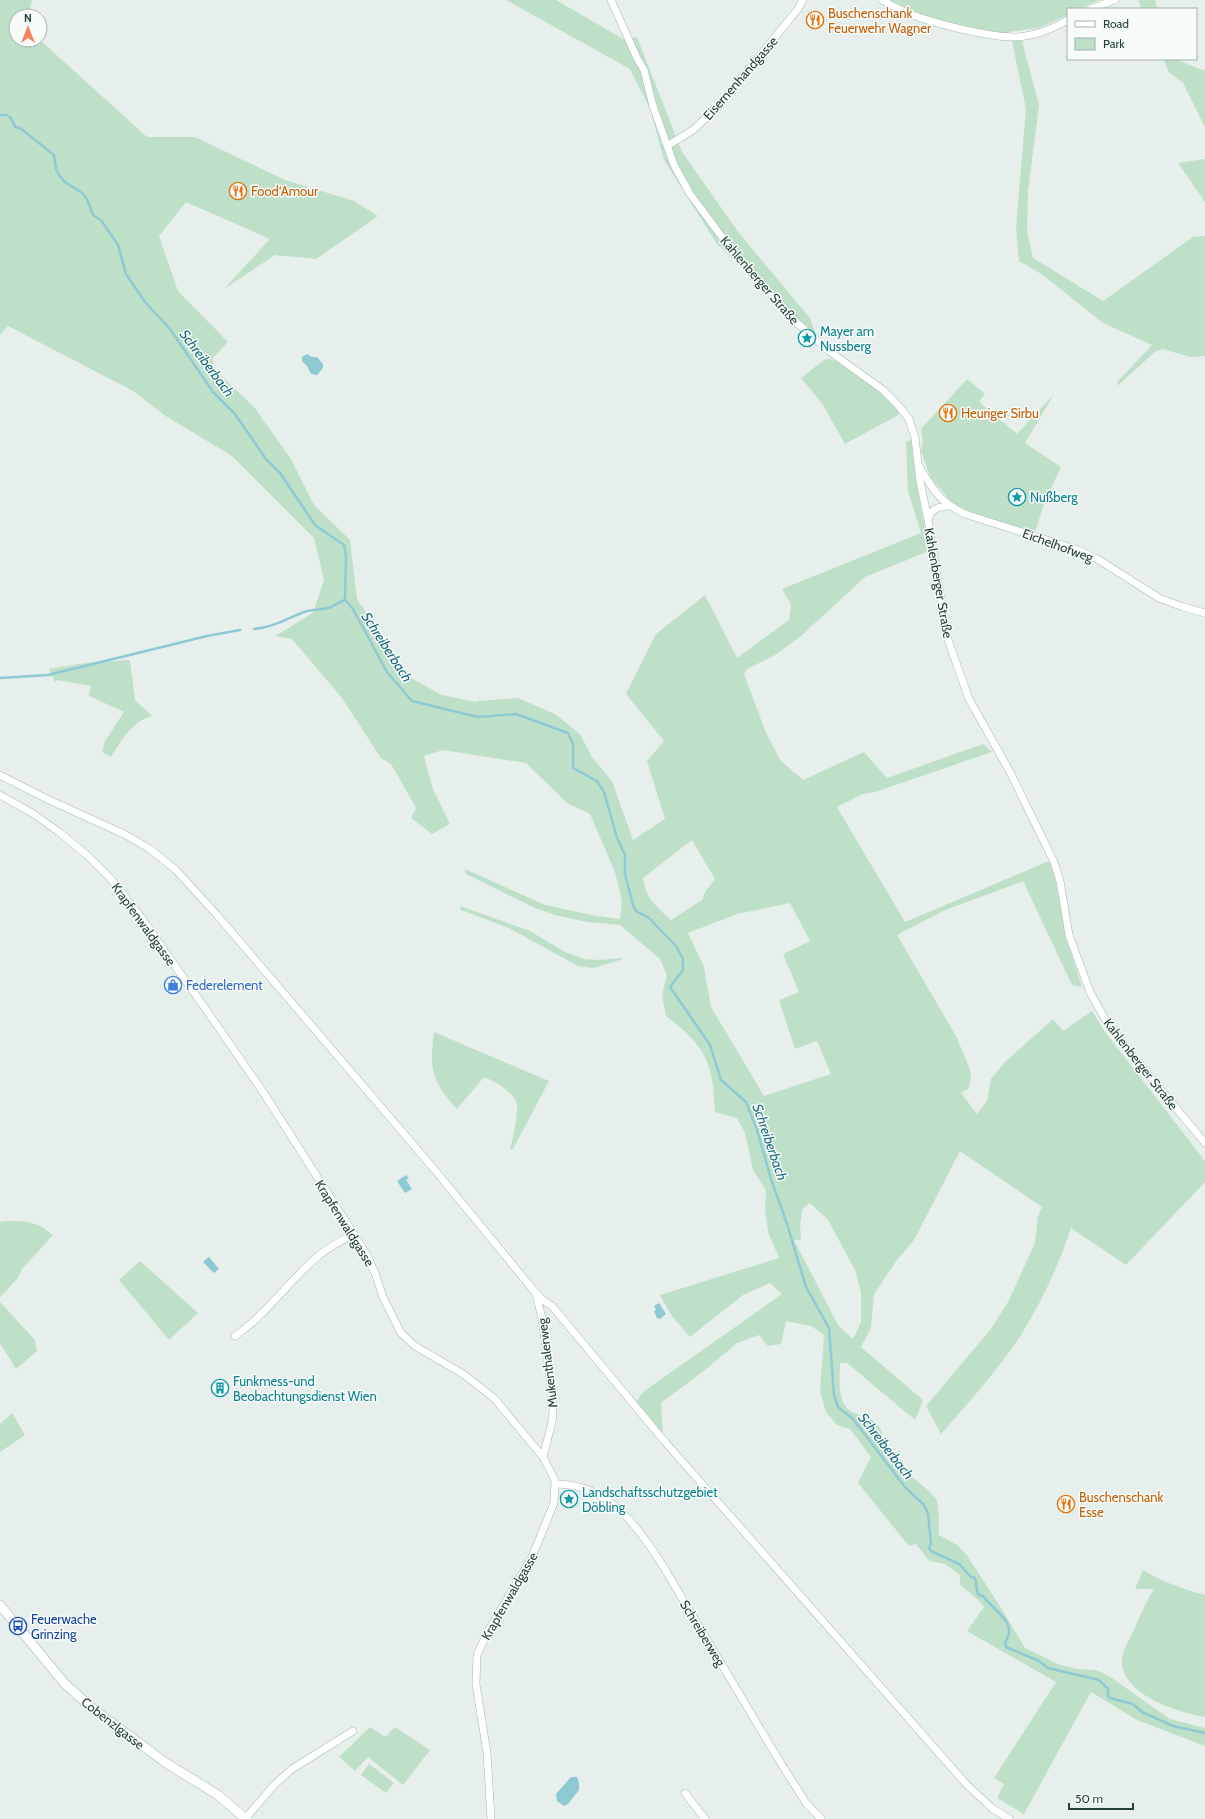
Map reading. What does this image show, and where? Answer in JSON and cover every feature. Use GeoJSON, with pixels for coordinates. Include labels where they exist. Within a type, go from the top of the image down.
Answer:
{"type":"FeatureCollection","features":[{"type":"Feature","properties":{"kind":"street","name":"Kahlenberger Straße"},"geometry":{"type":"LineString","coordinates":[[611,0],[637,58],[644,70],[653,106],[667,146],[678,174],[690,194],[737,257],[759,283],[798,324],[814,340],[868,378],[898,405],[911,424],[915,438],[918,465],[950,649],[974,710],[1010,772],[1054,862],[1060,881],[1069,935],[1090,992],[1105,1019],[1132,1055],[1205,1143]]}},
{"type":"Feature","properties":{"kind":"street","name":"Eisernenhandgasse"},"geometry":{"type":"LineString","coordinates":[[667,146],[693,130],[717,108],[798,9],[803,0]]}},
{"type":"Feature","properties":{"kind":"street"},"geometry":{"type":"LineString","coordinates":[[882,0],[918,18],[975,32],[1004,36],[1014,37],[1039,33],[1067,20]]}},
{"type":"Feature","properties":{"kind":"street"},"geometry":{"type":"LineString","coordinates":[[1093,8],[1115,0]]}},
{"type":"Feature","properties":{"kind":"street","name":"Eichelhofweg"},"geometry":{"type":"LineString","coordinates":[[918,465],[937,496],[949,506],[965,514],[1078,550],[1099,560],[1159,598],[1205,613]]}},
{"type":"Feature","properties":{"kind":"street"},"geometry":{"type":"LineString","coordinates":[[928,520],[930,514],[936,508],[949,506]]}},
{"type":"Feature","properties":{"kind":"street"},"geometry":{"type":"LineString","coordinates":[[0,775],[124,834],[150,849],[176,870],[216,914],[535,1292],[544,1301],[552,1306],[666,1443],[967,1786],[992,1808],[1009,1819]]}},
{"type":"Feature","properties":{"kind":"street","name":"Krapfenwaldgasse"},"geometry":{"type":"LineString","coordinates":[[0,794],[32,813],[64,836],[88,856],[116,886],[140,916],[253,1077],[372,1264],[383,1296],[401,1333],[415,1346],[463,1374],[494,1398],[543,1457],[553,1475],[555,1497],[552,1509],[532,1557],[487,1633],[477,1655],[476,1679],[487,1753],[491,1819]]}},
{"type":"Feature","properties":{"kind":"street"},"geometry":{"type":"LineString","coordinates":[[235,1336],[247,1328],[270,1306],[316,1258],[353,1234]]}},
{"type":"Feature","properties":{"kind":"street","name":"Mukenthalerweg"},"geometry":{"type":"LineString","coordinates":[[535,1292],[542,1318],[553,1410],[552,1422],[543,1457]]}},
{"type":"Feature","properties":{"kind":"street","name":"Schreiberweg"},"geometry":{"type":"LineString","coordinates":[[555,1484],[580,1486],[604,1497],[620,1511],[642,1537],[663,1566],[777,1758],[806,1803],[821,1819]]}},
{"type":"Feature","properties":{"kind":"street","name":"Cobenzlgasse"},"geometry":{"type":"LineString","coordinates":[[0,1605],[65,1684],[92,1708],[166,1763],[218,1795],[246,1819]]}},
{"type":"Feature","properties":{"kind":"street"},"geometry":{"type":"LineString","coordinates":[[246,1819],[274,1785],[292,1769],[353,1731]]}},
{"type":"Feature","properties":{"kind":"street"},"geometry":{"type":"LineString","coordinates":[[685,1793],[705,1819]]}},
{"type":"Feature","properties":{"kind":"green space"},"geometry":{"type":"Polygon","coordinates":[[[0,0],[32,0],[30,8],[8,8],[8,48],[48,47],[147,137],[195,137],[285,180],[354,201],[378,216],[316,259],[275,255],[224,289],[270,239],[186,202],[159,236],[178,291],[228,342],[212,359],[215,370],[254,407],[291,459],[314,505],[350,540],[357,599],[409,677],[442,695],[476,702],[518,698],[555,714],[580,734],[592,757],[612,781],[633,840],[665,819],[647,761],[664,741],[626,694],[656,634],[705,595],[737,658],[789,620],[791,605],[782,589],[921,533],[908,491],[906,442],[911,440],[916,480],[929,551],[865,577],[801,636],[775,655],[747,669],[744,674],[766,733],[781,761],[803,780],[864,752],[887,778],[983,744],[992,752],[875,792],[863,794],[837,807],[905,922],[1049,861],[1055,878],[1066,938],[1082,987],[1072,985],[1023,881],[943,911],[897,935],[956,1036],[969,1067],[971,1075],[969,1088],[961,1093],[977,1114],[987,1101],[991,1079],[1005,1062],[1053,1019],[1063,1031],[1092,1011],[1105,1032],[1205,1161],[1205,1182],[1126,1265],[1071,1228],[1049,1283],[1021,1335],[973,1398],[941,1434],[926,1406],[991,1329],[1008,1302],[1035,1243],[1038,1216],[1042,1207],[960,1151],[914,1240],[897,1260],[874,1294],[871,1328],[861,1347],[923,1400],[915,1420],[847,1363],[840,1363],[840,1391],[844,1404],[848,1409],[854,1413],[870,1418],[878,1425],[883,1435],[888,1460],[908,1474],[935,1498],[938,1509],[939,1535],[957,1545],[966,1554],[1025,1648],[1060,1665],[1077,1669],[1096,1670],[1109,1676],[1170,1719],[1205,1728],[1205,1746],[1137,1720],[1091,1692],[1024,1814],[997,1798],[1004,1784],[994,1778],[1056,1682],[967,1631],[984,1607],[961,1586],[959,1574],[945,1564],[929,1561],[916,1544],[909,1546],[858,1483],[871,1457],[850,1429],[837,1425],[826,1412],[820,1392],[824,1335],[811,1326],[786,1321],[781,1344],[768,1346],[759,1335],[737,1343],[705,1370],[661,1403],[663,1436],[636,1402],[643,1392],[782,1294],[770,1283],[743,1295],[690,1337],[672,1316],[660,1295],[779,1258],[768,1232],[765,1207],[766,1190],[753,1170],[745,1133],[737,1118],[715,1112],[712,1080],[705,1056],[699,1046],[680,1027],[666,1016],[662,995],[667,975],[660,959],[620,925],[587,922],[555,915],[535,908],[466,874],[465,869],[545,905],[597,916],[620,919],[622,901],[615,872],[590,814],[567,803],[526,763],[443,750],[424,756],[432,787],[450,824],[432,834],[411,818],[416,808],[391,764],[381,758],[342,698],[292,639],[275,636],[313,613],[324,580],[314,538],[232,456],[164,415],[135,392],[8,326],[0,335],[0,0]],[[692,840],[643,878],[644,885],[652,902],[671,920],[702,900],[705,892],[715,879],[692,840]],[[790,903],[737,914],[688,933],[704,967],[711,1007],[764,1096],[831,1074],[817,1041],[795,1049],[779,1000],[799,992],[783,954],[810,941],[790,903]],[[810,1203],[803,1208],[800,1225],[801,1240],[794,1240],[838,1325],[853,1339],[861,1322],[861,1293],[856,1272],[828,1220],[810,1203]]]}},
{"type":"Feature","properties":{"kind":"green space"},"geometry":{"type":"Polygon","coordinates":[[[506,0],[556,0],[625,40],[637,37],[682,152],[739,233],[810,318],[816,335],[717,244],[664,160],[650,109],[630,69],[506,0]]]}},
{"type":"Feature","properties":{"kind":"green space"},"geometry":{"type":"Polygon","coordinates":[[[878,0],[1099,0],[1081,8],[1067,8],[1067,15],[1038,28],[1009,32],[1012,41],[900,13],[878,0]]]}},
{"type":"Feature","properties":{"kind":"green space"},"geometry":{"type":"Polygon","coordinates":[[[1138,0],[1155,0],[1157,8],[1142,8],[1138,0]]]}},
{"type":"Feature","properties":{"kind":"green space"},"geometry":{"type":"Polygon","coordinates":[[[1012,41],[1022,41],[1039,105],[1028,192],[1027,231],[1033,258],[1103,301],[1193,237],[1205,236],[1205,356],[1190,357],[1163,349],[1156,351],[1117,386],[1118,381],[1152,345],[1103,323],[1043,275],[1019,261],[1016,227],[1026,109],[1012,41]]]}},
{"type":"Feature","properties":{"kind":"green space"},"geometry":{"type":"Polygon","coordinates":[[[1163,60],[1177,60],[1205,71],[1205,127],[1183,83],[1169,72],[1163,60]]]}},
{"type":"Feature","properties":{"kind":"green space"},"geometry":{"type":"Polygon","coordinates":[[[1205,159],[1205,202],[1178,163],[1205,159]]]}},
{"type":"Feature","properties":{"kind":"green space","name":"Mayer am Nussberg"},"geometry":{"type":"Polygon","coordinates":[[[829,359],[837,361],[856,373],[878,391],[900,414],[845,444],[823,405],[801,378],[824,360],[829,359]]]}},
{"type":"Feature","properties":{"kind":"green space"},"geometry":{"type":"Polygon","coordinates":[[[967,379],[985,394],[979,402],[1017,434],[1054,394],[1025,443],[1061,467],[1045,501],[1035,532],[970,513],[952,503],[930,477],[921,450],[923,443],[921,429],[967,379]]]}},
{"type":"Feature","properties":{"kind":"green space"},"geometry":{"type":"Polygon","coordinates":[[[130,660],[135,700],[152,716],[138,723],[128,732],[111,757],[102,752],[105,741],[124,712],[89,696],[91,686],[57,680],[55,683],[49,669],[85,663],[130,660]]]}},
{"type":"Feature","properties":{"kind":"green space"},"geometry":{"type":"Polygon","coordinates":[[[460,906],[530,931],[565,952],[584,959],[600,960],[623,958],[593,968],[578,966],[509,928],[461,910],[460,906]]]}},
{"type":"Feature","properties":{"kind":"green space"},"geometry":{"type":"Polygon","coordinates":[[[434,1032],[549,1081],[513,1149],[510,1149],[515,1127],[517,1105],[513,1096],[499,1084],[484,1077],[457,1109],[442,1091],[434,1074],[432,1056],[434,1032]]]}},
{"type":"Feature","properties":{"kind":"green space"},"geometry":{"type":"Polygon","coordinates":[[[8,1221],[32,1223],[42,1227],[53,1235],[21,1270],[18,1278],[0,1297],[0,1222],[8,1221]]]}},
{"type":"Feature","properties":{"kind":"green space"},"geometry":{"type":"Polygon","coordinates":[[[140,1261],[198,1313],[169,1340],[119,1280],[140,1261]]]}},
{"type":"Feature","properties":{"kind":"green space"},"geometry":{"type":"Polygon","coordinates":[[[0,1302],[35,1340],[37,1351],[16,1369],[0,1343],[0,1302]]]}},
{"type":"Feature","properties":{"kind":"green space"},"geometry":{"type":"Polygon","coordinates":[[[12,1413],[25,1435],[0,1452],[0,1424],[12,1413]]]}},
{"type":"Feature","properties":{"kind":"green space"},"geometry":{"type":"Polygon","coordinates":[[[1143,1570],[1173,1585],[1205,1595],[1205,1717],[1179,1711],[1164,1705],[1137,1690],[1128,1679],[1123,1667],[1123,1653],[1154,1589],[1135,1589],[1143,1570]]]}},
{"type":"Feature","properties":{"kind":"green space"},"geometry":{"type":"Polygon","coordinates":[[[370,1727],[385,1737],[395,1727],[430,1750],[403,1785],[368,1757],[355,1771],[339,1757],[370,1727]]]}},
{"type":"Feature","properties":{"kind":"green space"},"geometry":{"type":"Polygon","coordinates":[[[369,1764],[394,1783],[386,1793],[361,1775],[369,1764]]]}},
{"type":"Feature","properties":{"kind":"water"},"geometry":{"type":"Polygon","coordinates":[[[307,354],[312,357],[317,357],[323,364],[323,368],[317,375],[311,374],[307,366],[302,361],[302,357],[307,354]]]}},
{"type":"Feature","properties":{"kind":"water"},"geometry":{"type":"Polygon","coordinates":[[[406,1175],[409,1178],[406,1180],[412,1189],[405,1193],[397,1181],[406,1175]]]}},
{"type":"Feature","properties":{"kind":"water"},"geometry":{"type":"Polygon","coordinates":[[[209,1257],[219,1269],[214,1273],[203,1262],[209,1257]]]}},
{"type":"Feature","properties":{"kind":"water"},"geometry":{"type":"Polygon","coordinates":[[[659,1303],[666,1314],[660,1319],[657,1318],[654,1311],[656,1310],[654,1306],[659,1303]]]}},
{"type":"Feature","properties":{"kind":"water"},"geometry":{"type":"Polygon","coordinates":[[[571,1777],[577,1777],[579,1782],[579,1790],[568,1804],[564,1806],[557,1801],[556,1794],[571,1777]]]}},
{"type":"Feature","properties":{"kind":"waterway","name":"Schreiberbach"},"geometry":{"type":"LineString","coordinates":[[0,115],[6,115],[11,118],[15,127],[20,128],[54,155],[56,169],[59,175],[65,182],[82,193],[87,199],[93,215],[101,220],[118,245],[126,274],[145,302],[170,329],[213,392],[235,414],[266,459],[280,473],[315,525],[344,545],[346,555],[345,600],[353,609],[387,672],[412,701],[478,717],[516,714],[568,733],[573,744],[573,768],[597,781],[604,792],[617,838],[625,855],[625,874],[636,911],[649,918],[676,946],[683,959],[683,970],[670,987],[710,1045],[721,1080],[746,1102],[757,1130],[771,1179],[787,1224],[806,1287],[829,1328],[834,1395],[838,1407],[853,1419],[905,1487],[923,1504],[928,1513],[931,1543],[929,1548],[931,1551],[959,1564],[971,1577],[974,1577],[979,1595],[983,1596],[1007,1623],[1009,1629],[1005,1642],[1006,1647],[1039,1661],[1048,1668],[1099,1680],[1108,1689],[1108,1696],[1110,1698],[1133,1704],[1142,1712],[1173,1726],[1205,1733]]}},
{"type":"Feature","properties":{"kind":"waterway"},"geometry":{"type":"LineString","coordinates":[[254,629],[274,625],[311,610],[325,609],[345,600]]}},
{"type":"Feature","properties":{"kind":"waterway"},"geometry":{"type":"LineString","coordinates":[[0,678],[48,675],[207,636],[240,630]]}},
{"type":"Feature","properties":{"kind":"place","name":"Buschenschank Feuerwehr Wagner"},"geometry":{"type":"Point","coordinates":[815,20]}},
{"type":"Feature","properties":{"kind":"place","name":"Food‘Amour"},"geometry":{"type":"Point","coordinates":[238,191]}},
{"type":"Feature","properties":{"kind":"place","name":"Mayer am Nussberg"},"geometry":{"type":"Point","coordinates":[807,338]}},
{"type":"Feature","properties":{"kind":"place","name":"Heuriger Sirbu"},"geometry":{"type":"Point","coordinates":[948,413]}},
{"type":"Feature","properties":{"kind":"place","name":"Nußberg"},"geometry":{"type":"Point","coordinates":[1017,497]}},
{"type":"Feature","properties":{"kind":"place","name":"Federelement"},"geometry":{"type":"Point","coordinates":[173,985]}},
{"type":"Feature","properties":{"kind":"place","name":"Funkmess-und Beobachtungsdienst Wien"},"geometry":{"type":"Point","coordinates":[220,1388]}},
{"type":"Feature","properties":{"kind":"place","name":"Landschaftsschutzgebiet Döbling"},"geometry":{"type":"Point","coordinates":[569,1499]}},
{"type":"Feature","properties":{"kind":"place","name":"Buschenschank Esse"},"geometry":{"type":"Point","coordinates":[1066,1504]}},
{"type":"Feature","properties":{"kind":"place","name":"Feuerwache Grinzing"},"geometry":{"type":"Point","coordinates":[18,1626]}}]}
